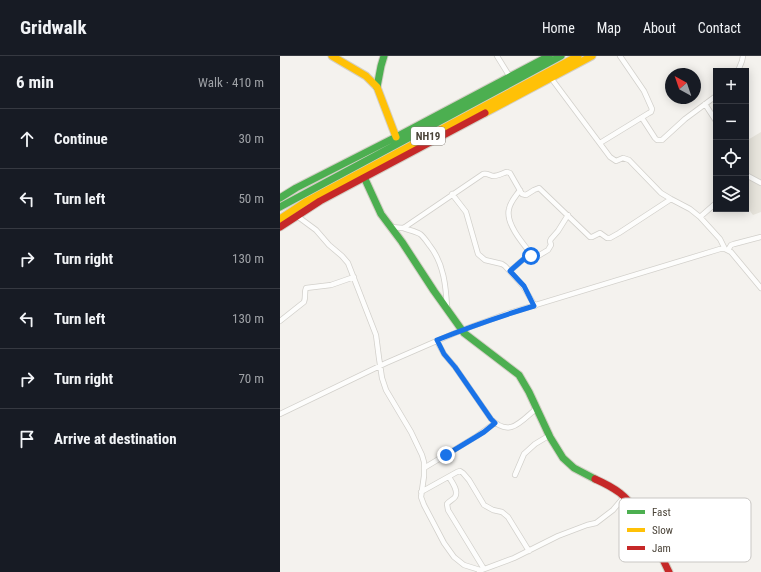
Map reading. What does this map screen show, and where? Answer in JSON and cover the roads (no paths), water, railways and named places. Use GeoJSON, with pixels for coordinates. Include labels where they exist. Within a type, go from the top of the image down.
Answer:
{"type":"FeatureCollection","features":[{"type":"Feature","properties":{"kind":"main road"},"geometry":{"type":"LineString","coordinates":[[332,56],[366,76],[377,87],[396,137]]}},
{"type":"Feature","properties":{"kind":"main road"},"geometry":{"type":"LineString","coordinates":[[377,87],[384,56]]}},
{"type":"Feature","properties":{"kind":"main road"},"geometry":{"type":"LineString","coordinates":[[280,198],[296,188],[549,56]]}},
{"type":"Feature","properties":{"kind":"main road","name":"NH19"},"geometry":{"type":"LineString","coordinates":[[280,207],[561,56]]}},
{"type":"Feature","properties":{"kind":"main road","name":"NH19"},"geometry":{"type":"LineString","coordinates":[[280,219],[307,201],[578,56]]}},
{"type":"Feature","properties":{"kind":"main road"},"geometry":{"type":"LineString","coordinates":[[280,227],[320,201],[592,56]]}},
{"type":"Feature","properties":{"kind":"main road"},"geometry":{"type":"LineString","coordinates":[[364,177],[378,208],[405,245],[459,327],[467,336],[517,374],[537,408],[563,458],[571,466],[609,486],[624,497]]}},
{"type":"Feature","properties":{"kind":"main road"},"geometry":{"type":"LineString","coordinates":[[664,562],[669,572]]}},
{"type":"Feature","properties":{"kind":"street"},"geometry":{"type":"LineString","coordinates":[[380,70],[381,56]]}},
{"type":"Feature","properties":{"kind":"street"},"geometry":{"type":"LineString","coordinates":[[497,56],[510,77]]}},
{"type":"Feature","properties":{"kind":"street"},"geometry":{"type":"LineString","coordinates":[[600,143],[642,118],[651,112],[652,109],[641,86],[620,56]]}},
{"type":"Feature","properties":{"kind":"street"},"geometry":{"type":"LineString","coordinates":[[739,68],[743,56]]}},
{"type":"Feature","properties":{"kind":"street"},"geometry":{"type":"LineString","coordinates":[[551,78],[610,157],[618,161],[624,158],[629,160],[659,191],[690,209],[700,217],[761,288]]}},
{"type":"Feature","properties":{"kind":"street"},"geometry":{"type":"LineString","coordinates":[[642,118],[655,138],[659,140],[664,138],[681,122],[713,98]]}},
{"type":"Feature","properties":{"kind":"street"},"geometry":{"type":"LineString","coordinates":[[704,104],[713,117]]}},
{"type":"Feature","properties":{"kind":"street"},"geometry":{"type":"LineString","coordinates":[[402,228],[486,173],[494,176],[508,172],[522,194],[526,195],[539,188],[590,237],[600,233],[607,238],[610,238],[671,199]]}},
{"type":"Feature","properties":{"kind":"street"},"geometry":{"type":"LineString","coordinates":[[748,176],[761,184]]}},
{"type":"Feature","properties":{"kind":"street"},"geometry":{"type":"LineString","coordinates":[[520,190],[510,206],[508,214],[512,226],[533,256]]}},
{"type":"Feature","properties":{"kind":"street"},"geometry":{"type":"LineString","coordinates":[[452,194],[466,212],[478,254],[485,260],[505,266],[524,286],[534,305]]}},
{"type":"Feature","properties":{"kind":"street"},"geometry":{"type":"LineString","coordinates":[[700,217],[713,206]]}},
{"type":"Feature","properties":{"kind":"street"},"geometry":{"type":"LineString","coordinates":[[510,271],[526,257],[541,255],[550,247],[551,239],[568,215]]}},
{"type":"Feature","properties":{"kind":"street"},"geometry":{"type":"LineString","coordinates":[[297,216],[316,230],[329,245],[345,258],[348,263],[376,335],[378,358],[386,390],[422,455],[424,476],[421,492],[426,511],[444,543],[454,557],[464,566],[481,570],[514,558],[558,536],[596,523],[613,510],[619,503]]}},
{"type":"Feature","properties":{"kind":"street"},"geometry":{"type":"LineString","coordinates":[[391,227],[402,228],[423,237],[437,256],[441,266],[444,282],[447,310]]}},
{"type":"Feature","properties":{"kind":"street"},"geometry":{"type":"LineString","coordinates":[[280,414],[437,340],[459,327],[726,248],[736,243],[761,236]]}},
{"type":"Feature","properties":{"kind":"street"},"geometry":{"type":"LineString","coordinates":[[280,321],[304,302],[306,288],[331,285],[354,277]]}},
{"type":"Feature","properties":{"kind":"street"},"geometry":{"type":"LineString","coordinates":[[437,340],[444,354],[495,423],[506,428],[510,428],[537,408]]}},
{"type":"Feature","properties":{"kind":"street"},"geometry":{"type":"LineString","coordinates":[[424,468],[484,432],[495,423]]}},
{"type":"Feature","properties":{"kind":"street"},"geometry":{"type":"LineString","coordinates":[[515,475],[524,454],[535,444],[550,435]]}},
{"type":"Feature","properties":{"kind":"street"},"geometry":{"type":"LineString","coordinates":[[421,492],[460,471],[463,472],[484,505],[493,510],[502,512],[508,517],[529,551]]}},
{"type":"Feature","properties":{"kind":"street"},"geometry":{"type":"LineString","coordinates":[[449,477],[455,489],[456,495],[447,504],[448,510],[481,570]]}}]}
